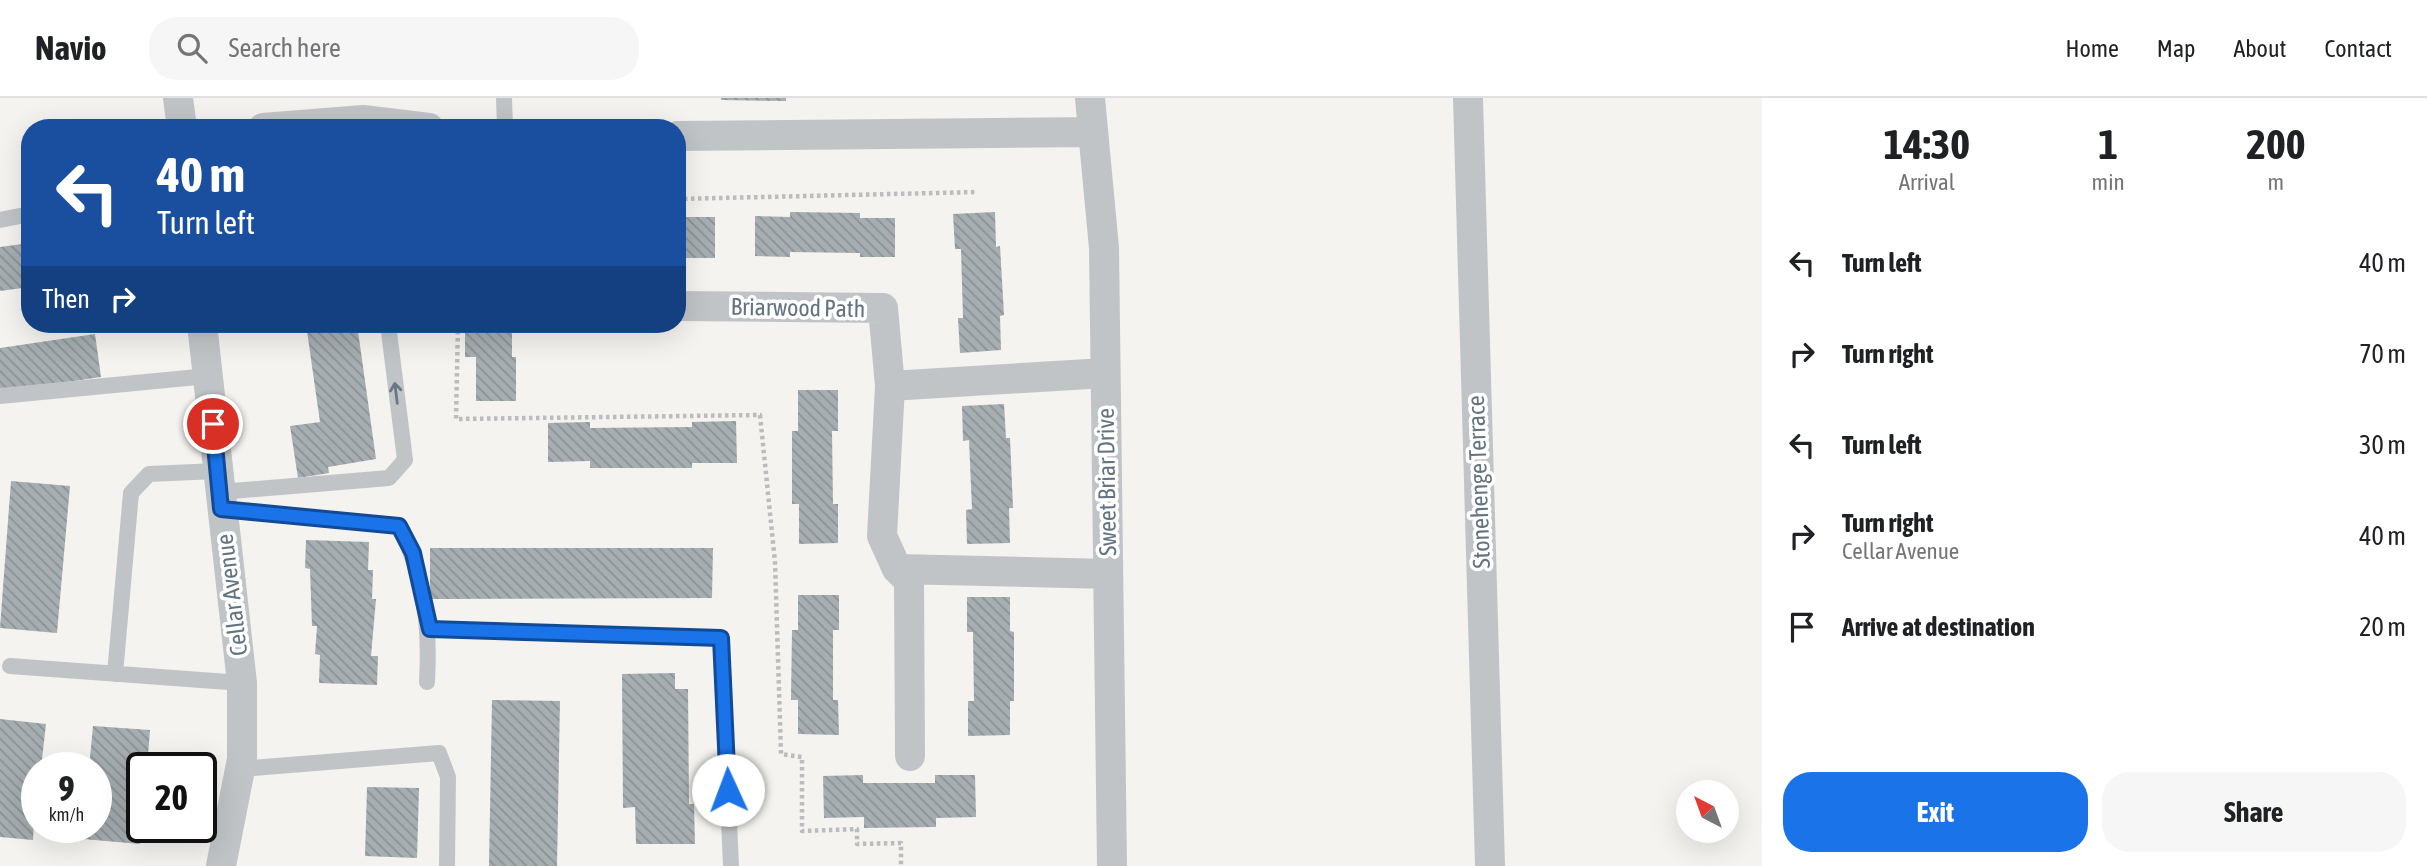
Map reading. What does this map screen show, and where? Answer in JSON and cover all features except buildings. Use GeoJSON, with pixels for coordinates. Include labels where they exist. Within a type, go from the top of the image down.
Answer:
{"type":"FeatureCollection","features":[{"type":"Feature","properties":{"kind":"street"},"geometry":{"type":"LineString","coordinates":[[178,98],[181,119]]}},
{"type":"Feature","properties":{"kind":"street","name":"Sweet Briar Drive"},"geometry":{"type":"LineString","coordinates":[[1090,98],[1104,248],[1112,866]]}},
{"type":"Feature","properties":{"kind":"street","name":"Stonehenge Terrace"},"geometry":{"type":"LineString","coordinates":[[1468,98],[1490,866]]}},
{"type":"Feature","properties":{"kind":"street"},"geometry":{"type":"LineString","coordinates":[[686,136],[1093,132]]}},
{"type":"Feature","properties":{"kind":"street","name":"Briarwood Path"},"geometry":{"type":"LineString","coordinates":[[686,306],[883,309],[890,386],[882,536],[897,569],[909,581],[910,756]]}},
{"type":"Feature","properties":{"kind":"street","name":"Cellar Avenue"},"geometry":{"type":"LineString","coordinates":[[203,333],[242,683],[240,769],[221,866]]}},
{"type":"Feature","properties":{"kind":"street"},"geometry":{"type":"LineString","coordinates":[[890,386],[1105,373]]}},
{"type":"Feature","properties":{"kind":"street"},"geometry":{"type":"LineString","coordinates":[[897,569],[1108,574]]}},
{"type":"Feature","properties":{"kind":"lane"},"geometry":{"type":"LineString","coordinates":[[504,98],[505,119]]}},
{"type":"Feature","properties":{"kind":"lane"},"geometry":{"type":"LineString","coordinates":[[0,220],[21,216]]}},
{"type":"Feature","properties":{"kind":"lane"},"geometry":{"type":"LineString","coordinates":[[219,491],[389,478],[405,460],[389,333]]}},
{"type":"Feature","properties":{"kind":"lane"},"geometry":{"type":"LineString","coordinates":[[0,397],[208,376]]}},
{"type":"Feature","properties":{"kind":"lane"},"geometry":{"type":"LineString","coordinates":[[115,674],[131,493],[149,474],[219,491],[399,526],[413,553],[430,629],[428,682]]}},
{"type":"Feature","properties":{"kind":"lane"},"geometry":{"type":"LineString","coordinates":[[430,629],[721,638],[732,866]]}},
{"type":"Feature","properties":{"kind":"lane"},"geometry":{"type":"LineString","coordinates":[[10,666],[242,683]]}},
{"type":"Feature","properties":{"kind":"lane"},"geometry":{"type":"LineString","coordinates":[[240,769],[439,753],[448,777],[447,866]]}},
{"type":"Feature","properties":{"kind":"path"},"geometry":{"type":"LineString","coordinates":[[686,199],[978,192]]}},
{"type":"Feature","properties":{"kind":"path"},"geometry":{"type":"LineString","coordinates":[[458,333],[456,419],[760,415],[775,562],[781,754],[802,757],[802,831],[857,829],[857,844],[901,843],[901,866]]}},
{"type":"Feature","properties":{"kind":"route"},"geometry":{"type":"LineString","coordinates":[[213,424],[221,509],[399,526],[413,553],[430,629],[721,638],[728,790]]}}]}
